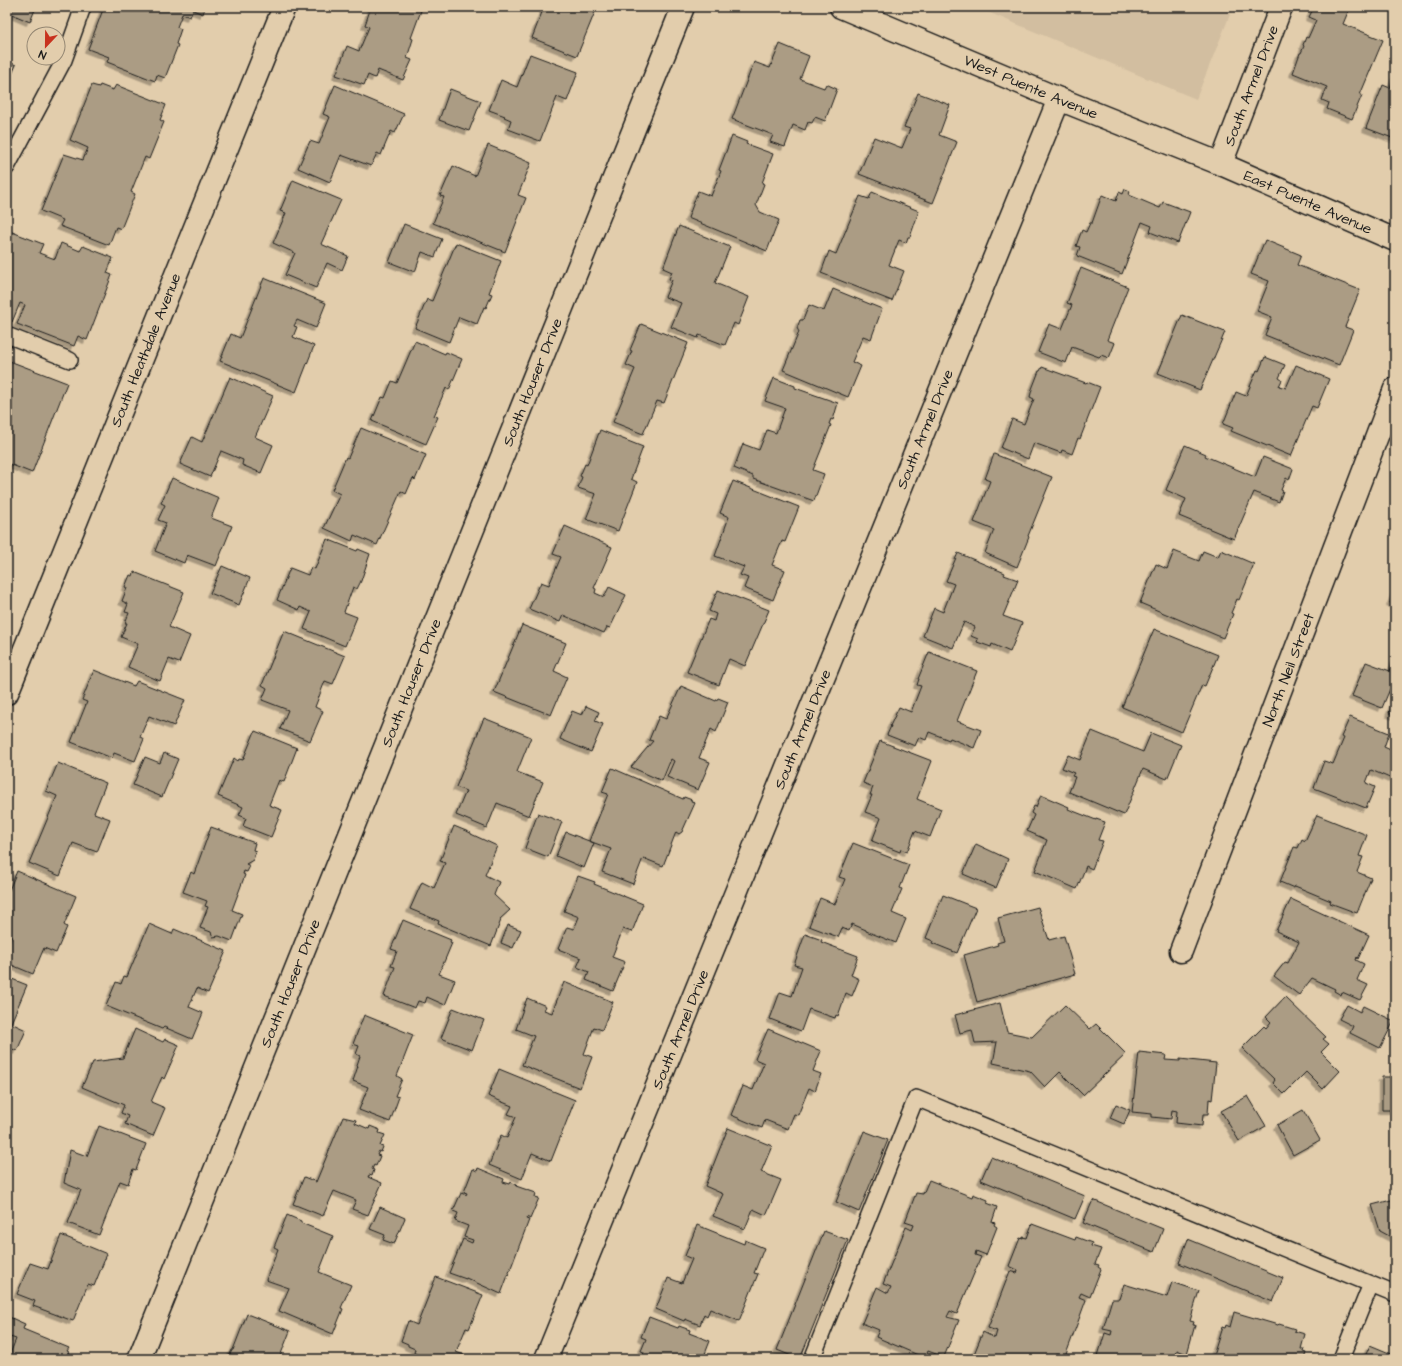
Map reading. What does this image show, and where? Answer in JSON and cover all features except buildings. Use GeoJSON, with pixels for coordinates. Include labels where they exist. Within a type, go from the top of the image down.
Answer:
{"type":"FeatureCollection","features":[{"type":"Feature","properties":{"kind":"street","name":"South Heathdale Avenue"},"geometry":{"type":"LineString","coordinates":[[7,693],[284,7]]}},
{"type":"Feature","properties":{"kind":"street","name":"South Houser Drive"},"geometry":{"type":"LineString","coordinates":[[139,1359],[683,7]]}},
{"type":"Feature","properties":{"kind":"street","name":"West Puente Avenue"},"geometry":{"type":"LineString","coordinates":[[841,7],[1059,100],[1221,164]]}},
{"type":"Feature","properties":{"kind":"street","name":"South Armel Drive"},"geometry":{"type":"LineString","coordinates":[[1221,164],[1281,7]]}},
{"type":"Feature","properties":{"kind":"street","name":"South Armel Drive"},"geometry":{"type":"LineString","coordinates":[[546,1359],[1059,100]]}},
{"type":"Feature","properties":{"kind":"street","name":"East Puente Avenue"},"geometry":{"type":"LineString","coordinates":[[1221,164],[1395,240]]}},
{"type":"Feature","properties":{"kind":"street","name":"North Neil Street"},"geometry":{"type":"LineString","coordinates":[[1181,951],[1395,390]]}},
{"type":"Feature","properties":{"kind":"lane"},"geometry":{"type":"LineString","coordinates":[[8,164],[64,60],[83,7]]}},
{"type":"Feature","properties":{"kind":"lane"},"geometry":{"type":"LineString","coordinates":[[7,335],[70,360]]}},
{"type":"Feature","properties":{"kind":"lane"},"geometry":{"type":"LineString","coordinates":[[812,1359],[916,1098],[1395,1294]]}},
{"type":"Feature","properties":{"kind":"lane"},"geometry":{"type":"LineString","coordinates":[[1341,1359],[1371,1284]]}},
{"type":"Feature","properties":{"kind":"shaded area"},"geometry":{"type":"Polygon","coordinates":[[[976,7],[1233,7],[1196,99],[976,7]]]}}]}
